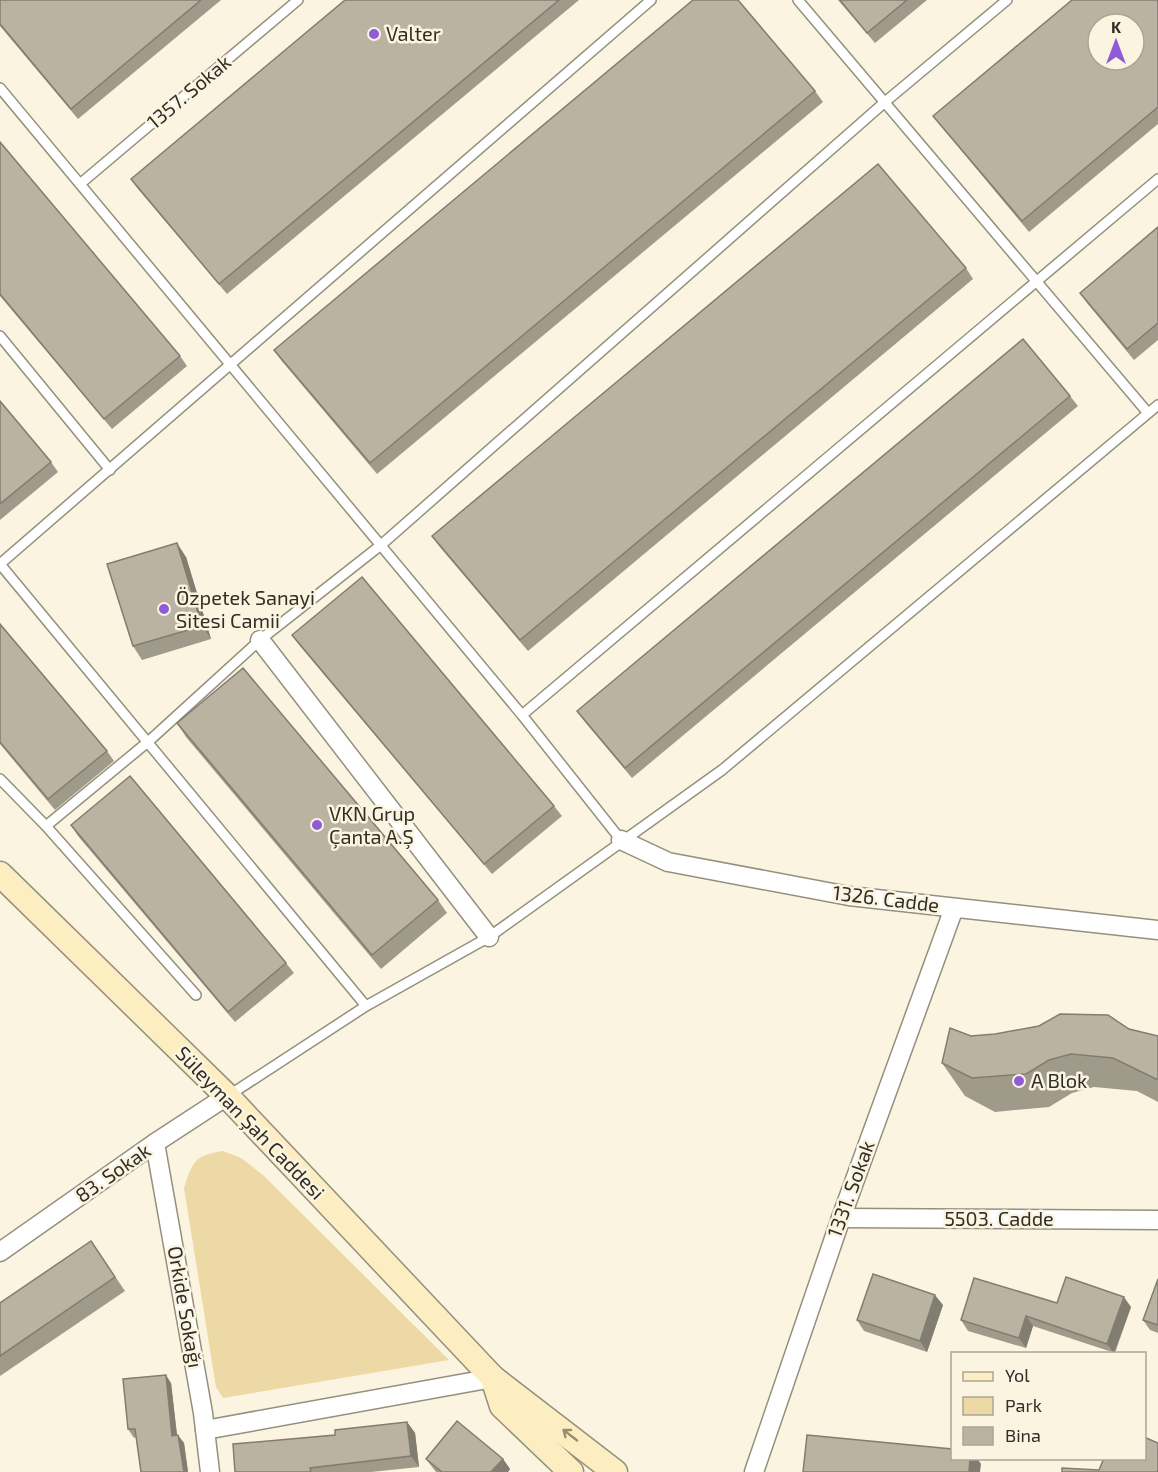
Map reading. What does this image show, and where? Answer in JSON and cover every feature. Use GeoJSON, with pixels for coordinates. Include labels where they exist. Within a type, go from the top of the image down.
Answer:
{"type":"FeatureCollection","features":[{"type":"Feature","properties":{"kind":"main road","name":"Süleyman Şah Caddesi"},"geometry":{"type":"LineString","coordinates":[[0,874],[227,1096],[493,1378],[615,1472]]}},
{"type":"Feature","properties":{"kind":"main road","name":"Süleyman Şah Caddesi"},"geometry":{"type":"LineString","coordinates":[[493,1378],[502,1406],[571,1472]]}},
{"type":"Feature","properties":{"kind":"street"},"geometry":{"type":"LineString","coordinates":[[260,640],[489,937]]}},
{"type":"Feature","properties":{"kind":"street","name":"1326. Cadde"},"geometry":{"type":"LineString","coordinates":[[621,840],[668,862],[849,896],[1158,930]]}},
{"type":"Feature","properties":{"kind":"street","name":"1331. Sokak"},"geometry":{"type":"LineString","coordinates":[[754,1472],[841,1218],[954,908]]}},
{"type":"Feature","properties":{"kind":"street","name":"83. Sokak"},"geometry":{"type":"LineString","coordinates":[[0,1252],[155,1143],[227,1096]]}},
{"type":"Feature","properties":{"kind":"street","name":"Orkide Sokağı"},"geometry":{"type":"LineString","coordinates":[[155,1143],[205,1430],[210,1472]]}},
{"type":"Feature","properties":{"kind":"street","name":"5503. Cadde"},"geometry":{"type":"LineString","coordinates":[[841,1218],[1158,1220]]}},
{"type":"Feature","properties":{"kind":"street"},"geometry":{"type":"LineString","coordinates":[[205,1430],[493,1378]]}},
{"type":"Feature","properties":{"kind":"lane","name":"1357. Sokak"},"geometry":{"type":"LineString","coordinates":[[80,184],[298,0]]}},
{"type":"Feature","properties":{"kind":"lane"},"geometry":{"type":"LineString","coordinates":[[366,1006],[149,741],[0,564],[651,0]]}},
{"type":"Feature","properties":{"kind":"lane"},"geometry":{"type":"LineString","coordinates":[[798,0],[1038,280],[1148,413]]}},
{"type":"Feature","properties":{"kind":"lane"},"geometry":{"type":"LineString","coordinates":[[46,826],[149,741],[260,640],[381,545],[885,102],[1007,0]]}},
{"type":"Feature","properties":{"kind":"lane"},"geometry":{"type":"LineString","coordinates":[[0,88],[522,715],[621,840]]}},
{"type":"Feature","properties":{"kind":"lane"},"geometry":{"type":"LineString","coordinates":[[522,715],[1158,179]]}},
{"type":"Feature","properties":{"kind":"lane"},"geometry":{"type":"LineString","coordinates":[[0,336],[110,470]]}},
{"type":"Feature","properties":{"kind":"lane"},"geometry":{"type":"LineString","coordinates":[[227,1096],[366,1006],[489,937],[621,840],[722,770],[1158,405]]}},
{"type":"Feature","properties":{"kind":"lane"},"geometry":{"type":"LineString","coordinates":[[0,778],[46,826],[196,995]]}},
{"type":"Feature","properties":{"kind":"green space"},"geometry":{"type":"Polygon","coordinates":[[[223,1151],[241,1158],[263,1175],[449,1360],[223,1398],[216,1387],[184,1188],[196,1161],[206,1155],[223,1151]]]}},
{"type":"Feature","properties":{"kind":"building"},"geometry":{"type":"Polygon","coordinates":[[[0,0],[201,0],[71,109],[0,24],[0,0]]]}},
{"type":"Feature","properties":{"kind":"building"},"geometry":{"type":"Polygon","coordinates":[[[345,0],[559,0],[219,284],[131,179],[345,0]]]}},
{"type":"Feature","properties":{"kind":"building"},"geometry":{"type":"Polygon","coordinates":[[[693,0],[738,0],[815,91],[370,463],[274,350],[693,0]]]}},
{"type":"Feature","properties":{"kind":"building"},"geometry":{"type":"Polygon","coordinates":[[[840,0],[907,0],[867,33],[840,0]]]}},
{"type":"Feature","properties":{"kind":"building"},"geometry":{"type":"Polygon","coordinates":[[[1072,0],[1158,0],[1158,107],[1022,221],[933,116],[1072,0]]]}},
{"type":"Feature","properties":{"kind":"building"},"geometry":{"type":"Polygon","coordinates":[[[0,142],[180,356],[104,419],[0,294],[0,142]]]}},
{"type":"Feature","properties":{"kind":"building"},"geometry":{"type":"Polygon","coordinates":[[[878,164],[966,268],[520,640],[432,536],[878,164]]]}},
{"type":"Feature","properties":{"kind":"building"},"geometry":{"type":"Polygon","coordinates":[[[1158,227],[1158,323],[1127,349],[1080,293],[1158,227]]]}},
{"type":"Feature","properties":{"kind":"building"},"geometry":{"type":"Polygon","coordinates":[[[1023,339],[1070,396],[625,768],[577,711],[1023,339]]]}},
{"type":"Feature","properties":{"kind":"building"},"geometry":{"type":"Polygon","coordinates":[[[0,401],[51,462],[0,504],[0,401]]]}},
{"type":"Feature","properties":{"kind":"building","name":"Özpetek Sanayi Sitesi Camii"},"geometry":{"type":"Polygon","coordinates":[[[177,543],[202,626],[133,646],[107,564],[177,543]]]}},
{"type":"Feature","properties":{"kind":"building"},"geometry":{"type":"Polygon","coordinates":[[[362,577],[554,806],[484,864],[292,635],[362,577]]]}},
{"type":"Feature","properties":{"kind":"building"},"geometry":{"type":"Polygon","coordinates":[[[0,624],[107,751],[48,799],[0,742],[0,624]]]}},
{"type":"Feature","properties":{"kind":"building","name":"VKN Grup Çanta A.Ş"},"geometry":{"type":"Polygon","coordinates":[[[243,668],[438,900],[372,955],[177,723],[243,668]]]}},
{"type":"Feature","properties":{"kind":"building"},"geometry":{"type":"Polygon","coordinates":[[[130,776],[286,963],[228,1012],[71,825],[130,776]]]}},
{"type":"Feature","properties":{"kind":"building"},"geometry":{"type":"Polygon","coordinates":[[[1060,1014],[1108,1015],[1129,1029],[1158,1036],[1158,1079],[1113,1058],[1071,1054],[1049,1060],[1026,1074],[972,1078],[942,1063],[950,1028],[971,1036],[995,1034],[1039,1026],[1060,1014]]]}},
{"type":"Feature","properties":{"kind":"building"},"geometry":{"type":"Polygon","coordinates":[[[91,1241],[115,1277],[0,1356],[0,1303],[91,1241]]]}},
{"type":"Feature","properties":{"kind":"building"},"geometry":{"type":"Polygon","coordinates":[[[873,1274],[935,1295],[920,1341],[857,1320],[873,1274]]]}},
{"type":"Feature","properties":{"kind":"building"},"geometry":{"type":"Polygon","coordinates":[[[1066,1277],[1124,1297],[1107,1344],[1026,1316],[1019,1338],[961,1320],[974,1278],[1057,1303],[1066,1277]]]}},
{"type":"Feature","properties":{"kind":"building"},"geometry":{"type":"Polygon","coordinates":[[[1158,1279],[1158,1325],[1143,1320],[1158,1279]]]}},
{"type":"Feature","properties":{"kind":"building"},"geometry":{"type":"Polygon","coordinates":[[[166,1375],[172,1436],[178,1435],[184,1472],[141,1472],[135,1429],[128,1429],[123,1379],[166,1375]]]}},
{"type":"Feature","properties":{"kind":"building"},"geometry":{"type":"Polygon","coordinates":[[[457,1421],[503,1459],[491,1472],[442,1472],[426,1459],[457,1421]]]}},
{"type":"Feature","properties":{"kind":"building"},"geometry":{"type":"Polygon","coordinates":[[[407,1422],[411,1456],[310,1468],[311,1472],[235,1472],[233,1444],[335,1435],[335,1430],[407,1422]]]}},
{"type":"Feature","properties":{"kind":"building"},"geometry":{"type":"Polygon","coordinates":[[[807,1435],[951,1449],[951,1460],[970,1460],[969,1472],[803,1472],[807,1435]]]}},
{"type":"Feature","properties":{"kind":"building"},"geometry":{"type":"Polygon","coordinates":[[[1146,1438],[1158,1443],[1157,1472],[1062,1472],[1062,1468],[1099,1470],[1103,1460],[1146,1460],[1146,1438]]]}},
{"type":"Feature","properties":{"kind":"place","name":"Valter"},"geometry":{"type":"Point","coordinates":[374,34]}},
{"type":"Feature","properties":{"kind":"place","name":"Özpetek Sanayi Sitesi Camii"},"geometry":{"type":"Point","coordinates":[164,609]}},
{"type":"Feature","properties":{"kind":"place","name":"VKN Grup Çanta A.Ş"},"geometry":{"type":"Point","coordinates":[317,825]}},
{"type":"Feature","properties":{"kind":"place","name":"A Blok"},"geometry":{"type":"Point","coordinates":[1019,1081]}}]}
